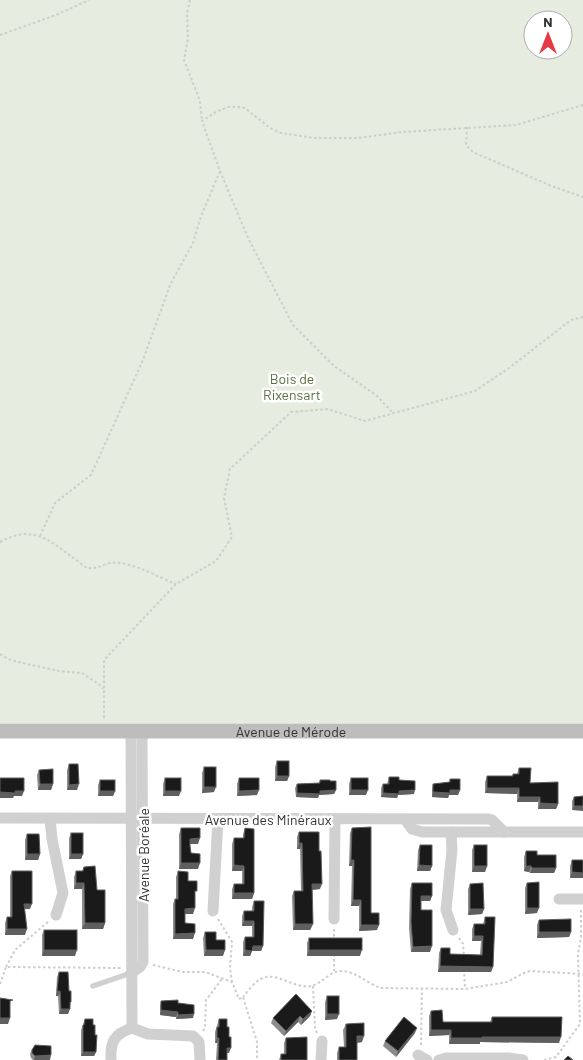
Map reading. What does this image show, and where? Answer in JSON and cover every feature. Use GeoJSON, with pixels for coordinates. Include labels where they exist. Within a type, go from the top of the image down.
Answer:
{"type":"FeatureCollection","features":[{"type":"Feature","properties":{"kind":"street","name":"Avenue de Mérode"},"geometry":{"type":"LineString","coordinates":[[0,731],[583,731]]}},
{"type":"Feature","properties":{"kind":"street","name":"Avenue Boréale"},"geometry":{"type":"LineString","coordinates":[[132,1028],[131,970],[137,818],[137,731]]}},
{"type":"Feature","properties":{"kind":"street","name":"Avenue des Minéraux"},"geometry":{"type":"LineString","coordinates":[[0,818],[489,819],[504,832]]}},
{"type":"Feature","properties":{"kind":"street","name":"Avenue Boréale"},"geometry":{"type":"LineString","coordinates":[[137,818],[143,962]]}},
{"type":"Feature","properties":{"kind":"street"},"geometry":{"type":"LineString","coordinates":[[50,819],[52,840],[63,893],[56,915]]}},
{"type":"Feature","properties":{"kind":"street"},"geometry":{"type":"LineString","coordinates":[[213,911],[218,819]]}},
{"type":"Feature","properties":{"kind":"street"},"geometry":{"type":"LineString","coordinates":[[334,919],[335,819]]}},
{"type":"Feature","properties":{"kind":"street"},"geometry":{"type":"LineString","coordinates":[[405,819],[412,829],[422,832],[583,832]]}},
{"type":"Feature","properties":{"kind":"street"},"geometry":{"type":"LineString","coordinates":[[451,832],[452,850],[446,910],[453,930]]}},
{"type":"Feature","properties":{"kind":"street"},"geometry":{"type":"LineString","coordinates":[[559,899],[582,899]]}},
{"type":"Feature","properties":{"kind":"street"},"geometry":{"type":"LineString","coordinates":[[131,970],[140,967],[143,962]]}},
{"type":"Feature","properties":{"kind":"street"},"geometry":{"type":"LineString","coordinates":[[111,1060],[113,1040],[120,1033],[132,1028],[148,1034],[191,1035],[197,1039],[200,1048],[200,1060]]}},
{"type":"Feature","properties":{"kind":"street"},"geometry":{"type":"LineString","coordinates":[[321,1060],[322,1041]]}},
{"type":"Feature","properties":{"kind":"street"},"geometry":{"type":"LineString","coordinates":[[439,1060],[454,1058],[522,1059]]}},
{"type":"Feature","properties":{"kind":"lane"},"geometry":{"type":"LineString","coordinates":[[93,986],[131,970]]}},
{"type":"Feature","properties":{"kind":"path"},"geometry":{"type":"LineString","coordinates":[[0,35],[56,15],[89,0]]}},
{"type":"Feature","properties":{"kind":"path"},"geometry":{"type":"LineString","coordinates":[[190,0],[188,38],[184,60],[200,101],[202,121],[220,171],[248,238],[293,325],[334,366],[376,396],[393,413]]}},
{"type":"Feature","properties":{"kind":"path"},"geometry":{"type":"LineString","coordinates":[[202,121],[228,107],[238,107],[245,108],[270,128],[276,130],[314,138],[358,138],[402,132],[516,125],[583,105]]}},
{"type":"Feature","properties":{"kind":"path"},"geometry":{"type":"LineString","coordinates":[[467,127],[466,145],[473,152],[549,185],[583,197]]}},
{"type":"Feature","properties":{"kind":"path"},"geometry":{"type":"LineString","coordinates":[[40,536],[55,503],[91,475],[143,360],[170,285],[193,243],[200,219],[220,171]]}},
{"type":"Feature","properties":{"kind":"path"},"geometry":{"type":"LineString","coordinates":[[104,731],[104,660],[176,584],[216,561],[232,537],[224,498],[230,470],[291,412],[328,410],[365,421],[474,391],[509,368],[571,320],[583,317]]}},
{"type":"Feature","properties":{"kind":"path"},"geometry":{"type":"LineString","coordinates":[[0,542],[10,537],[34,534],[50,540],[86,568],[102,567],[110,564],[132,566],[176,584]]}},
{"type":"Feature","properties":{"kind":"path"},"geometry":{"type":"LineString","coordinates":[[0,654],[18,662],[59,671],[82,673],[100,685],[104,692]]}},
{"type":"Feature","properties":{"kind":"path"},"geometry":{"type":"LineString","coordinates":[[544,1060],[556,1057],[579,1028],[578,974],[582,899]]}},
{"type":"Feature","properties":{"kind":"path"},"geometry":{"type":"LineString","coordinates":[[213,911],[232,942],[230,968],[236,996],[239,999],[259,980],[273,976],[289,984],[313,986],[334,972],[343,971],[352,973],[371,985],[381,988],[465,990],[507,982],[530,971],[583,974]]}},
{"type":"Feature","properties":{"kind":"path"},"geometry":{"type":"LineString","coordinates":[[0,984],[6,967],[16,950],[56,915]]}},
{"type":"Feature","properties":{"kind":"path"},"geometry":{"type":"LineString","coordinates":[[334,919],[334,945]]}},
{"type":"Feature","properties":{"kind":"path"},"geometry":{"type":"LineString","coordinates":[[453,930],[463,944],[465,990]]}},
{"type":"Feature","properties":{"kind":"path"},"geometry":{"type":"LineString","coordinates":[[334,954],[334,972]]}},
{"type":"Feature","properties":{"kind":"path"},"geometry":{"type":"LineString","coordinates":[[143,962],[183,972],[206,972],[232,982]]}},
{"type":"Feature","properties":{"kind":"path"},"geometry":{"type":"LineString","coordinates":[[6,967],[131,970]]}},
{"type":"Feature","properties":{"kind":"path"},"geometry":{"type":"LineString","coordinates":[[197,1039],[205,1028],[206,1000],[222,978]]}},
{"type":"Feature","properties":{"kind":"path"},"geometry":{"type":"LineString","coordinates":[[313,986],[314,1028],[322,1041]]}},
{"type":"Feature","properties":{"kind":"path"},"geometry":{"type":"LineString","coordinates":[[422,988],[421,1047],[423,1057]]}},
{"type":"Feature","properties":{"kind":"path"},"geometry":{"type":"LineString","coordinates":[[242,997],[257,1042],[257,1060]]}},
{"type":"Feature","properties":{"kind":"green space","name":"Bois de Rixensart"},"geometry":{"type":"Polygon","coordinates":[[[0,0],[583,0],[583,723],[0,723],[0,0]]]}},
{"type":"Feature","properties":{"kind":"building"},"geometry":{"type":"Polygon","coordinates":[[[277,761],[289,761],[289,776],[277,776],[277,761]]]}},
{"type":"Feature","properties":{"kind":"building"},"geometry":{"type":"Polygon","coordinates":[[[69,764],[78,764],[79,784],[69,785],[69,764]]]}},
{"type":"Feature","properties":{"kind":"building"},"geometry":{"type":"Polygon","coordinates":[[[204,767],[216,767],[216,787],[204,787],[204,767]]]}},
{"type":"Feature","properties":{"kind":"building"},"geometry":{"type":"Polygon","coordinates":[[[519,768],[531,768],[530,783],[558,782],[558,804],[540,803],[540,797],[519,797],[519,788],[487,788],[487,776],[513,776],[513,774],[519,774],[519,768]]]}},
{"type":"Feature","properties":{"kind":"building"},"geometry":{"type":"Polygon","coordinates":[[[53,769],[53,784],[40,784],[39,770],[53,769]]]}},
{"type":"Feature","properties":{"kind":"building"},"geometry":{"type":"Polygon","coordinates":[[[389,777],[399,777],[399,780],[415,781],[415,790],[399,791],[399,794],[383,793],[383,784],[389,784],[389,777]]]}},
{"type":"Feature","properties":{"kind":"building"},"geometry":{"type":"Polygon","coordinates":[[[0,778],[24,778],[24,791],[15,791],[15,793],[0,792],[0,778]]]}},
{"type":"Feature","properties":{"kind":"building"},"geometry":{"type":"Polygon","coordinates":[[[165,778],[181,778],[181,791],[165,791],[165,778]]]}},
{"type":"Feature","properties":{"kind":"building"},"geometry":{"type":"Polygon","coordinates":[[[239,778],[259,778],[259,790],[239,791],[239,778]]]}},
{"type":"Feature","properties":{"kind":"building"},"geometry":{"type":"Polygon","coordinates":[[[351,778],[368,778],[368,790],[351,790],[351,778]]]}},
{"type":"Feature","properties":{"kind":"building"},"geometry":{"type":"Polygon","coordinates":[[[450,779],[460,779],[460,790],[450,790],[450,793],[433,792],[433,784],[450,782],[450,779]]]}},
{"type":"Feature","properties":{"kind":"building"},"geometry":{"type":"Polygon","coordinates":[[[100,780],[115,780],[115,791],[100,791],[100,780]]]}},
{"type":"Feature","properties":{"kind":"building"},"geometry":{"type":"Polygon","coordinates":[[[320,780],[336,781],[336,790],[320,791],[320,794],[297,793],[297,784],[320,783],[320,780]]]}},
{"type":"Feature","properties":{"kind":"building"},"geometry":{"type":"Polygon","coordinates":[[[583,796],[583,806],[574,806],[574,797],[583,796]]]}},
{"type":"Feature","properties":{"kind":"building"},"geometry":{"type":"Polygon","coordinates":[[[371,827],[371,913],[379,913],[379,925],[361,925],[361,900],[353,900],[354,860],[351,860],[352,828],[371,827]]]}},
{"type":"Feature","properties":{"kind":"building"},"geometry":{"type":"Polygon","coordinates":[[[181,828],[200,828],[200,838],[190,839],[190,846],[191,853],[200,854],[200,863],[181,863],[181,828]]]}},
{"type":"Feature","properties":{"kind":"building"},"geometry":{"type":"Polygon","coordinates":[[[245,828],[254,829],[254,893],[234,893],[234,884],[244,884],[244,866],[234,865],[234,838],[244,838],[245,828]]]}},
{"type":"Feature","properties":{"kind":"building"},"geometry":{"type":"Polygon","coordinates":[[[299,832],[319,832],[322,884],[312,884],[313,924],[295,924],[294,891],[303,891],[302,843],[299,843],[299,832]]]}},
{"type":"Feature","properties":{"kind":"building"},"geometry":{"type":"Polygon","coordinates":[[[71,833],[83,833],[83,854],[71,854],[71,833]]]}},
{"type":"Feature","properties":{"kind":"building"},"geometry":{"type":"Polygon","coordinates":[[[27,834],[39,834],[40,854],[27,854],[27,834]]]}},
{"type":"Feature","properties":{"kind":"building"},"geometry":{"type":"Polygon","coordinates":[[[420,845],[432,845],[432,866],[419,865],[420,845]]]}},
{"type":"Feature","properties":{"kind":"building"},"geometry":{"type":"Polygon","coordinates":[[[474,845],[487,845],[487,866],[474,866],[474,845]]]}},
{"type":"Feature","properties":{"kind":"building"},"geometry":{"type":"Polygon","coordinates":[[[526,851],[537,851],[537,855],[556,855],[556,868],[532,868],[531,866],[526,866],[526,851]]]}},
{"type":"Feature","properties":{"kind":"building"},"geometry":{"type":"Polygon","coordinates":[[[572,860],[583,860],[583,873],[572,872],[572,860]]]}},
{"type":"Feature","properties":{"kind":"building"},"geometry":{"type":"Polygon","coordinates":[[[95,866],[97,890],[105,890],[105,923],[85,923],[84,883],[76,883],[76,871],[83,871],[84,867],[95,866]]]}},
{"type":"Feature","properties":{"kind":"building"},"geometry":{"type":"Polygon","coordinates":[[[12,871],[32,871],[32,904],[24,904],[27,929],[7,929],[7,917],[12,917],[12,871]]]}},
{"type":"Feature","properties":{"kind":"building"},"geometry":{"type":"Polygon","coordinates":[[[178,871],[188,872],[188,881],[197,881],[195,908],[185,909],[185,923],[195,924],[195,933],[175,934],[175,899],[178,899],[178,871]]]}},
{"type":"Feature","properties":{"kind":"building"},"geometry":{"type":"Polygon","coordinates":[[[539,882],[539,908],[527,908],[527,883],[539,882]]]}},
{"type":"Feature","properties":{"kind":"building"},"geometry":{"type":"Polygon","coordinates":[[[412,883],[432,883],[432,896],[421,896],[421,910],[432,910],[432,946],[413,947],[411,922],[412,883]]]}},
{"type":"Feature","properties":{"kind":"building"},"geometry":{"type":"Polygon","coordinates":[[[483,883],[484,909],[470,909],[470,884],[483,883]]]}},
{"type":"Feature","properties":{"kind":"building"},"geometry":{"type":"Polygon","coordinates":[[[254,901],[264,901],[263,946],[253,946],[252,951],[245,950],[245,937],[254,937],[254,921],[244,921],[244,911],[254,911],[254,901]]]}},
{"type":"Feature","properties":{"kind":"building"},"geometry":{"type":"Polygon","coordinates":[[[485,917],[495,917],[493,967],[440,966],[441,948],[450,948],[450,954],[482,955],[483,936],[474,936],[474,924],[485,924],[485,917]]]}},
{"type":"Feature","properties":{"kind":"building"},"geometry":{"type":"Polygon","coordinates":[[[571,919],[571,932],[539,932],[539,920],[571,919]]]}},
{"type":"Feature","properties":{"kind":"building"},"geometry":{"type":"Polygon","coordinates":[[[44,930],[77,930],[77,950],[44,950],[44,930]]]}},
{"type":"Feature","properties":{"kind":"building"},"geometry":{"type":"Polygon","coordinates":[[[205,932],[216,932],[216,940],[225,940],[225,950],[206,950],[205,932]]]}},
{"type":"Feature","properties":{"kind":"building"},"geometry":{"type":"Polygon","coordinates":[[[309,938],[362,938],[362,950],[309,950],[309,938]]]}},
{"type":"Feature","properties":{"kind":"building"},"geometry":{"type":"Polygon","coordinates":[[[59,972],[68,972],[69,991],[71,991],[70,1009],[61,1009],[60,991],[57,991],[59,972]]]}},
{"type":"Feature","properties":{"kind":"building"},"geometry":{"type":"Polygon","coordinates":[[[296,994],[312,1011],[303,1019],[300,1016],[286,1031],[273,1018],[296,994]]]}},
{"type":"Feature","properties":{"kind":"building"},"geometry":{"type":"Polygon","coordinates":[[[327,996],[339,996],[339,1014],[327,1014],[327,996]]]}},
{"type":"Feature","properties":{"kind":"building"},"geometry":{"type":"Polygon","coordinates":[[[0,998],[13,1000],[10,1001],[10,1018],[0,1018],[0,998]]]}},
{"type":"Feature","properties":{"kind":"building"},"geometry":{"type":"Polygon","coordinates":[[[178,1000],[178,1003],[194,1005],[194,1014],[178,1015],[178,1012],[161,1010],[161,1001],[178,1000]]]}},
{"type":"Feature","properties":{"kind":"building"},"geometry":{"type":"Polygon","coordinates":[[[442,1010],[443,1022],[492,1022],[492,1017],[562,1017],[561,1037],[451,1038],[451,1030],[431,1030],[431,1011],[442,1010]]]}},
{"type":"Feature","properties":{"kind":"building"},"geometry":{"type":"Polygon","coordinates":[[[404,1017],[417,1028],[398,1051],[385,1041],[404,1017]]]}},
{"type":"Feature","properties":{"kind":"building"},"geometry":{"type":"Polygon","coordinates":[[[85,1019],[93,1019],[93,1025],[95,1025],[95,1035],[97,1035],[96,1052],[83,1052],[83,1025],[85,1019]]]}},
{"type":"Feature","properties":{"kind":"building"},"geometry":{"type":"Polygon","coordinates":[[[219,1019],[227,1019],[229,1037],[231,1037],[231,1048],[227,1048],[227,1060],[218,1060],[219,1038],[217,1038],[217,1027],[219,1027],[219,1019]]]}},
{"type":"Feature","properties":{"kind":"building"},"geometry":{"type":"Polygon","coordinates":[[[364,1023],[364,1036],[357,1036],[357,1060],[339,1060],[339,1047],[346,1047],[346,1024],[364,1023]]]}},
{"type":"Feature","properties":{"kind":"building"},"geometry":{"type":"Polygon","coordinates":[[[307,1037],[307,1060],[281,1060],[281,1054],[286,1054],[286,1038],[307,1037]]]}},
{"type":"Feature","properties":{"kind":"building"},"geometry":{"type":"Polygon","coordinates":[[[35,1045],[51,1046],[51,1055],[35,1056],[32,1050],[35,1045]]]}},
{"type":"Feature","properties":{"kind":"building"},"geometry":{"type":"Polygon","coordinates":[[[568,1056],[573,1060],[564,1060],[568,1056]]]}}]}
